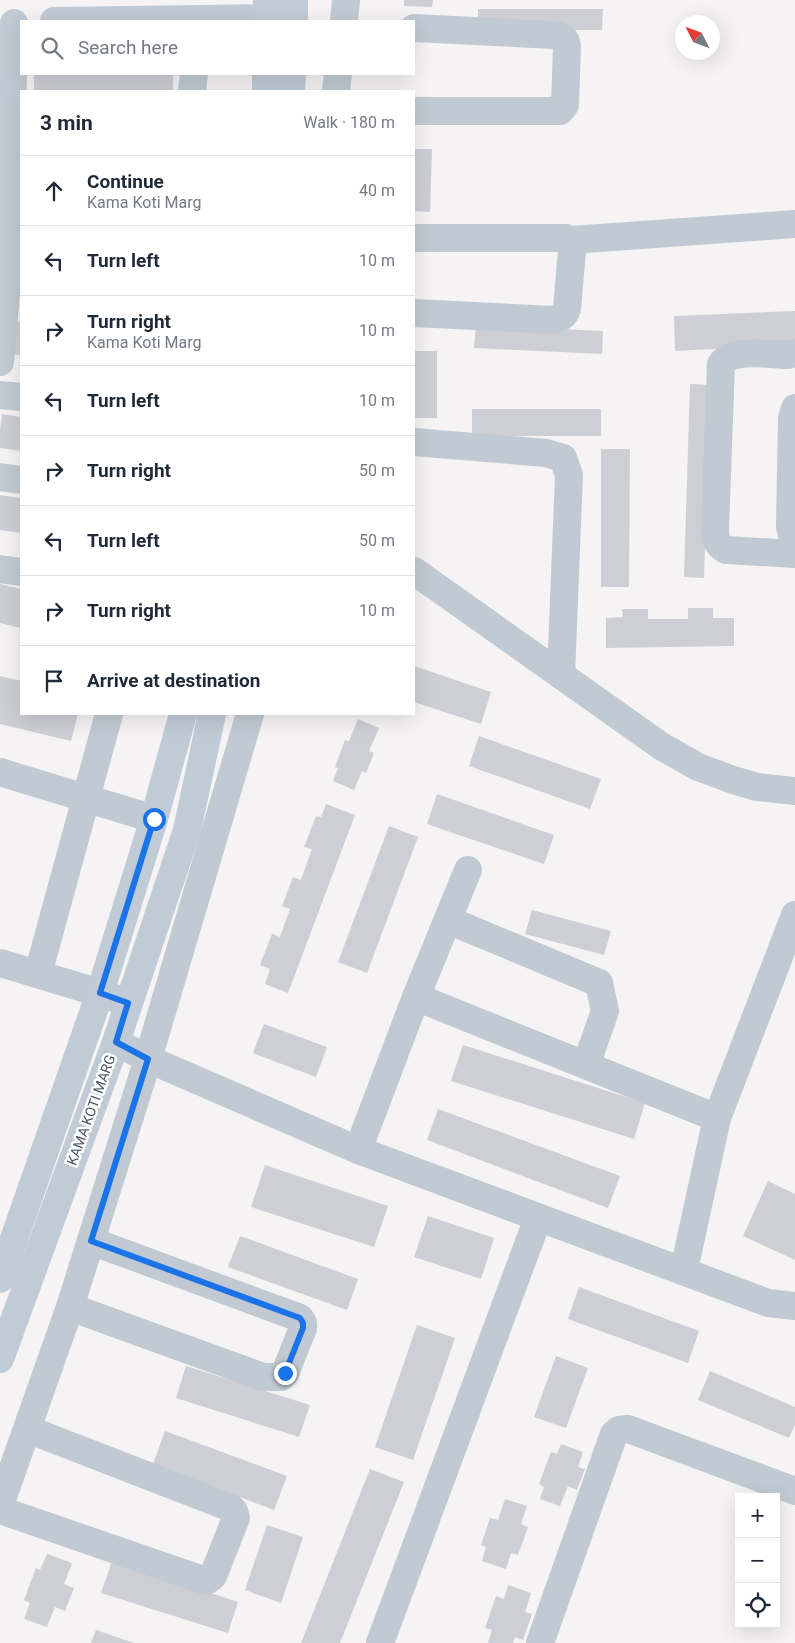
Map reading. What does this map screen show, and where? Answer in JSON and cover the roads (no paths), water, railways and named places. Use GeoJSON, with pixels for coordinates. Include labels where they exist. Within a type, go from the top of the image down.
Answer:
{"type":"FeatureCollection","features":[{"type":"Feature","properties":{"kind":"street"},"geometry":{"type":"LineString","coordinates":[[62,0],[62,20]]}},
{"type":"Feature","properties":{"kind":"street"},"geometry":{"type":"LineString","coordinates":[[294,0],[294,20]]}},
{"type":"Feature","properties":{"kind":"street"},"geometry":{"type":"LineString","coordinates":[[344,20],[346,0]]}},
{"type":"Feature","properties":{"kind":"street"},"geometry":{"type":"LineString","coordinates":[[198,20],[267,13]]}},
{"type":"Feature","properties":{"kind":"street"},"geometry":{"type":"LineString","coordinates":[[0,362],[14,300],[17,215],[17,125],[12,23]]}},
{"type":"Feature","properties":{"kind":"street"},"geometry":{"type":"LineString","coordinates":[[415,28],[559,36],[566,40],[567,46],[565,105],[560,111],[415,111]]}},
{"type":"Feature","properties":{"kind":"street"},"geometry":{"type":"LineString","coordinates":[[192,90],[194,75]]}},
{"type":"Feature","properties":{"kind":"street"},"geometry":{"type":"LineString","coordinates":[[266,75],[266,90]]}},
{"type":"Feature","properties":{"kind":"street"},"geometry":{"type":"LineString","coordinates":[[291,90],[292,75]]}},
{"type":"Feature","properties":{"kind":"street"},"geometry":{"type":"LineString","coordinates":[[336,90],[338,75]]}},
{"type":"Feature","properties":{"kind":"street"},"geometry":{"type":"LineString","coordinates":[[415,238],[566,238],[571,240],[795,224]]}},
{"type":"Feature","properties":{"kind":"street"},"geometry":{"type":"LineString","coordinates":[[415,313],[558,319],[567,310],[572,250],[571,240]]}},
{"type":"Feature","properties":{"kind":"street"},"geometry":{"type":"LineString","coordinates":[[795,353],[788,355],[740,354],[727,358],[721,364],[714,530],[715,540],[726,550],[795,554]]}},
{"type":"Feature","properties":{"kind":"street"},"geometry":{"type":"LineString","coordinates":[[0,395],[20,397]]}},
{"type":"Feature","properties":{"kind":"street"},"geometry":{"type":"LineString","coordinates":[[793,533],[792,418],[795,408]]}},
{"type":"Feature","properties":{"kind":"street"},"geometry":{"type":"LineString","coordinates":[[415,442],[546,453],[563,458],[570,475],[561,675]]}},
{"type":"Feature","properties":{"kind":"street"},"geometry":{"type":"LineString","coordinates":[[0,477],[20,480]]}},
{"type":"Feature","properties":{"kind":"street"},"geometry":{"type":"LineString","coordinates":[[0,569],[20,572]]}},
{"type":"Feature","properties":{"kind":"street"},"geometry":{"type":"LineString","coordinates":[[415,572],[661,746],[698,767],[733,780],[757,787],[795,792]]}},
{"type":"Feature","properties":{"kind":"street"},"geometry":{"type":"LineString","coordinates":[[38,974],[109,715]]}},
{"type":"Feature","properties":{"kind":"street"},"geometry":{"type":"LineString","coordinates":[[0,1279],[100,993],[154,819],[183,715]]}},
{"type":"Feature","properties":{"kind":"street","name":"KAMA KOTI MARG"},"geometry":{"type":"LineString","coordinates":[[0,1358],[116,1042],[187,830],[212,715]]}},
{"type":"Feature","properties":{"kind":"street"},"geometry":{"type":"LineString","coordinates":[[0,1505],[70,1307],[91,1241],[148,1059],[250,715]]}},
{"type":"Feature","properties":{"kind":"street"},"geometry":{"type":"LineString","coordinates":[[0,772],[154,819]]}},
{"type":"Feature","properties":{"kind":"street"},"geometry":{"type":"LineString","coordinates":[[358,1150],[416,997],[468,870]]}},
{"type":"Feature","properties":{"kind":"street"},"geometry":{"type":"LineString","coordinates":[[684,1270],[717,1118],[795,915]]}},
{"type":"Feature","properties":{"kind":"street"},"geometry":{"type":"LineString","coordinates":[[448,920],[599,983],[605,1011],[586,1065]]}},
{"type":"Feature","properties":{"kind":"street"},"geometry":{"type":"LineString","coordinates":[[0,963],[128,1003]]}},
{"type":"Feature","properties":{"kind":"street"},"geometry":{"type":"LineString","coordinates":[[416,997],[717,1118]]}},
{"type":"Feature","properties":{"kind":"street"},"geometry":{"type":"LineString","coordinates":[[116,1042],[148,1059],[358,1150],[538,1218],[684,1270],[768,1303],[795,1306]]}},
{"type":"Feature","properties":{"kind":"street"},"geometry":{"type":"LineString","coordinates":[[380,1643],[538,1218]]}},
{"type":"Feature","properties":{"kind":"street"},"geometry":{"type":"LineString","coordinates":[[70,1307],[263,1377],[281,1377],[285,1373],[303,1328],[300,1318],[91,1241]]}},
{"type":"Feature","properties":{"kind":"street"},"geometry":{"type":"LineString","coordinates":[[0,1510],[206,1581],[213,1576],[236,1518],[231,1508],[27,1429]]}},
{"type":"Feature","properties":{"kind":"street"},"geometry":{"type":"LineString","coordinates":[[540,1643],[614,1434],[619,1430],[628,1429],[795,1490]]}}]}
